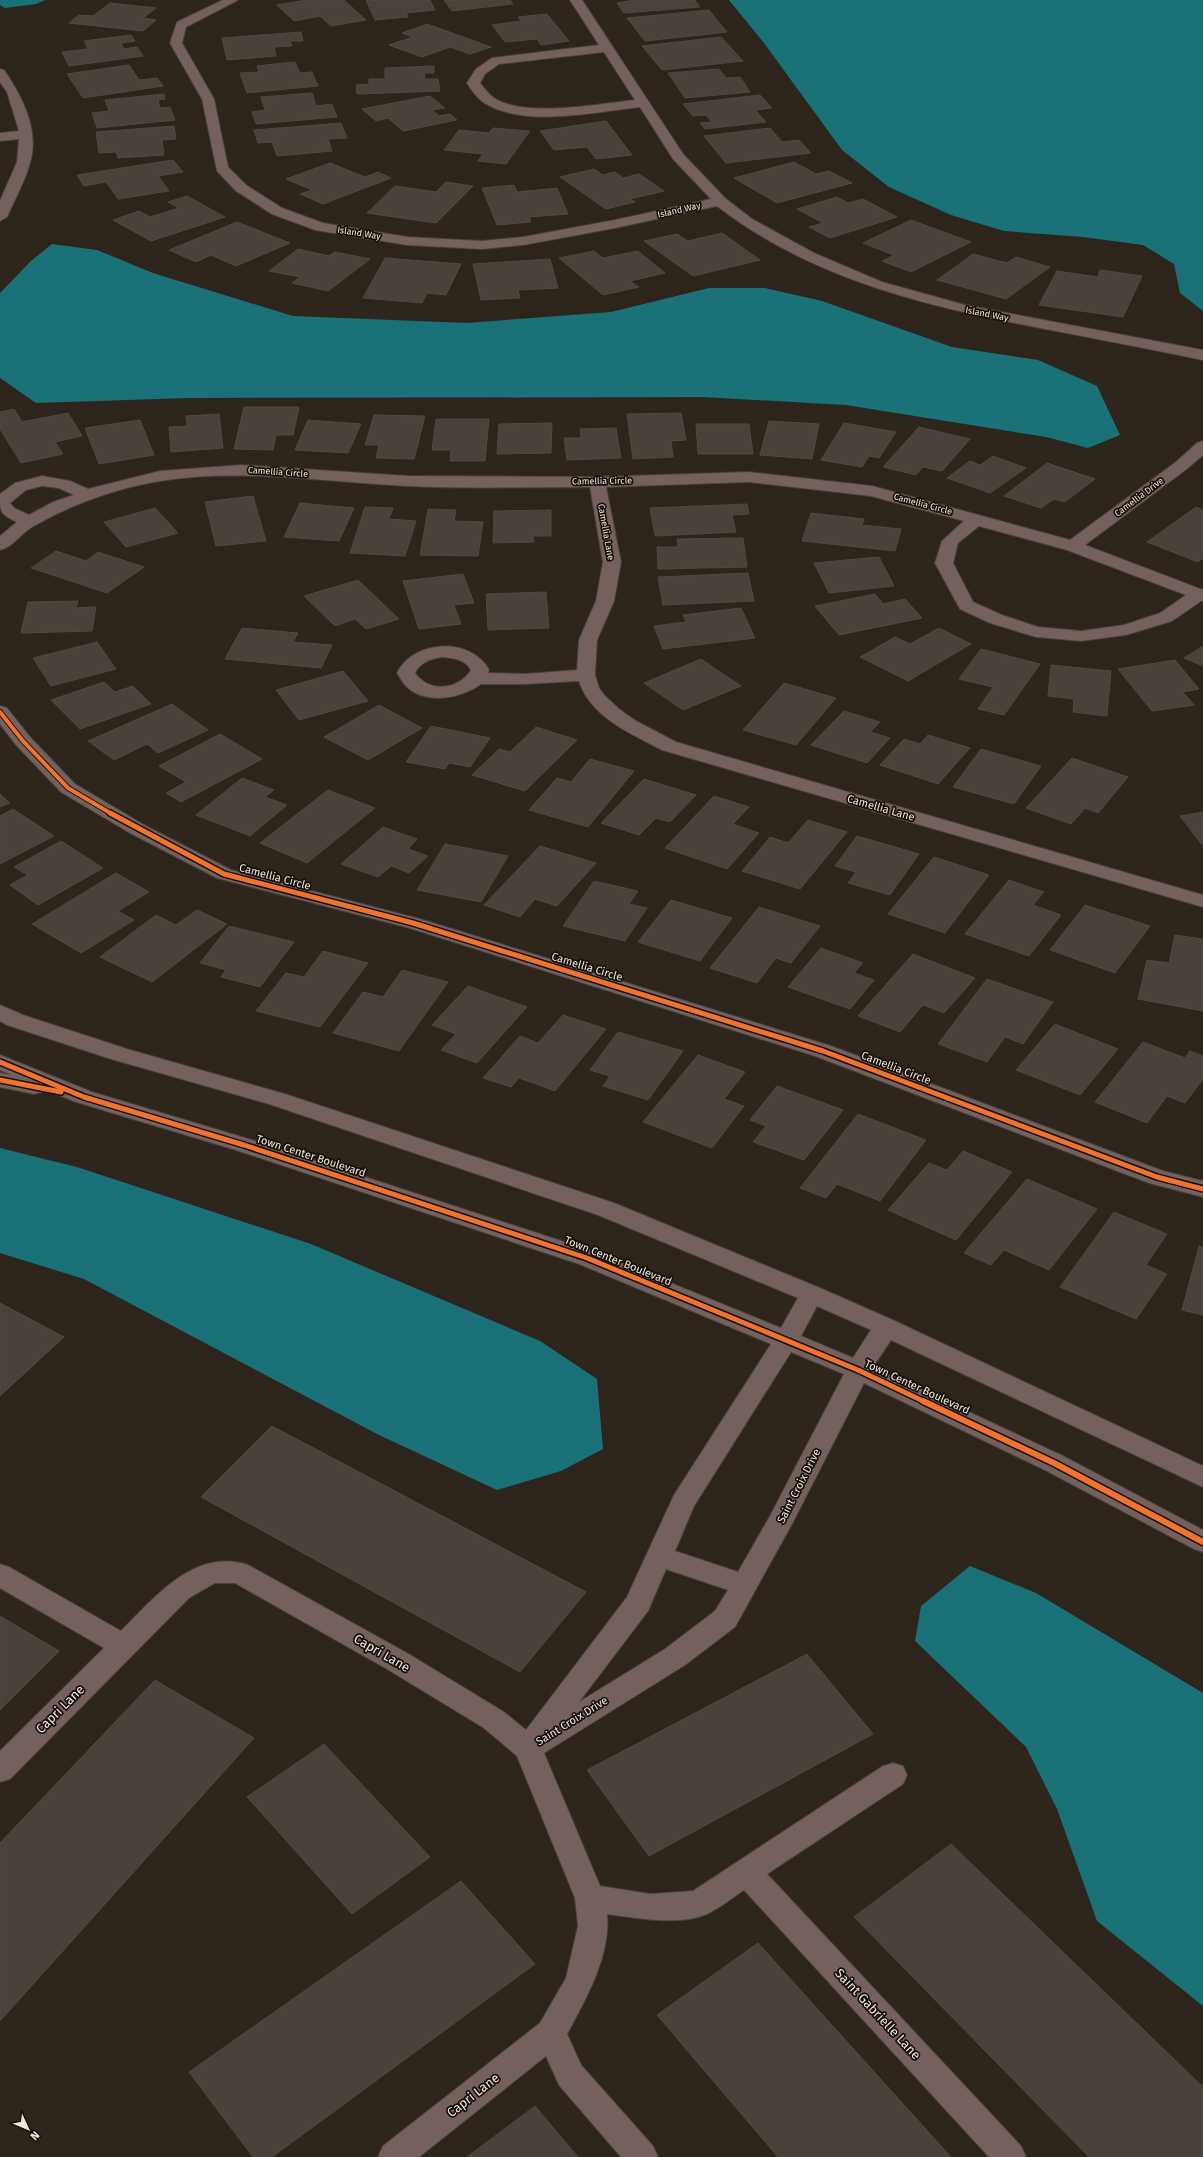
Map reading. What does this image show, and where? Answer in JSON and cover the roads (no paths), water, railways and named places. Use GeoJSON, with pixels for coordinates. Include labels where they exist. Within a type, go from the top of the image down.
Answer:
{"type":"FeatureCollection","features":[{"type":"Feature","properties":{"kind":"street","name":"Island Way"},"geometry":{"type":"LineString","coordinates":[[232,0],[182,25],[176,42],[208,99],[222,168],[241,188],[277,211],[320,227],[407,241],[482,246],[523,241],[615,224],[720,201]]}},
{"type":"Feature","properties":{"kind":"street","name":"Island Way"},"geometry":{"type":"LineString","coordinates":[[576,0],[678,156],[720,201],[747,222],[809,256],[876,284],[963,309],[1203,355]]}},
{"type":"Feature","properties":{"kind":"street"},"geometry":{"type":"LineString","coordinates":[[608,48],[496,61],[480,72],[473,83],[492,102],[513,110],[534,113],[644,103]]}},
{"type":"Feature","properties":{"kind":"street"},"geometry":{"type":"LineString","coordinates":[[0,73],[14,92],[26,134],[24,162],[0,217]]}},
{"type":"Feature","properties":{"kind":"street"},"geometry":{"type":"LineString","coordinates":[[0,137],[26,134]]}},
{"type":"Feature","properties":{"kind":"street","name":"Camellia Drive"},"geometry":{"type":"LineString","coordinates":[[1073,546],[1182,465],[1203,446]]}},
{"type":"Feature","properties":{"kind":"street","name":"Camellia Circle"},"geometry":{"type":"LineString","coordinates":[[0,545],[30,522],[59,506],[88,495],[160,476],[241,470],[408,481],[597,482],[748,477],[872,490],[1073,546],[1201,595]]}},
{"type":"Feature","properties":{"kind":"street"},"geometry":{"type":"LineString","coordinates":[[30,522],[8,512],[1,502],[10,491],[30,482],[48,480],[64,484],[88,495]]}},
{"type":"Feature","properties":{"kind":"street","name":"Camellia Lane"},"geometry":{"type":"LineString","coordinates":[[597,482],[612,562],[605,601],[588,640],[586,675],[590,688],[598,700],[612,713],[670,746],[1203,901]]}},
{"type":"Feature","properties":{"kind":"street"},"geometry":{"type":"LineString","coordinates":[[977,519],[950,541],[944,563],[966,605],[996,619],[1036,632],[1089,635],[1126,630],[1166,617],[1201,595]]}},
{"type":"Feature","properties":{"kind":"street"},"geometry":{"type":"LineString","coordinates":[[478,678],[526,679],[586,675]]}},
{"type":"Feature","properties":{"kind":"street","name":"Camellia Circle"},"geometry":{"type":"LineString","coordinates":[[0,712],[23,741],[68,788],[137,829],[224,874],[413,923],[822,1051],[1157,1177],[1203,1188]]}},
{"type":"Feature","properties":{"kind":"street"},"geometry":{"type":"LineString","coordinates":[[0,1012],[15,1020],[119,1054],[277,1099],[606,1209],[812,1294],[886,1327],[1203,1478]]}},
{"type":"Feature","properties":{"kind":"street","name":"Town Center Boulevard"},"geometry":{"type":"LineString","coordinates":[[0,1062],[84,1097],[244,1145],[587,1258],[858,1370],[1054,1463],[1203,1542]]}},
{"type":"Feature","properties":{"kind":"street"},"geometry":{"type":"LineString","coordinates":[[0,1080],[84,1097]]}},
{"type":"Feature","properties":{"kind":"street","name":"Saint Croix Drive"},"geometry":{"type":"LineString","coordinates":[[528,1748],[638,1603],[684,1502],[786,1341],[812,1294]]}},
{"type":"Feature","properties":{"kind":"street","name":"Saint Croix Drive"},"geometry":{"type":"LineString","coordinates":[[528,1748],[675,1656],[725,1619],[780,1522],[858,1370],[886,1327]]}},
{"type":"Feature","properties":{"kind":"street"},"geometry":{"type":"LineString","coordinates":[[659,1556],[744,1586]]}},
{"type":"Feature","properties":{"kind":"street","name":"Capri Lane"},"geometry":{"type":"LineString","coordinates":[[0,1770],[180,1590],[211,1573],[238,1572],[397,1661],[494,1720],[528,1748],[590,1898],[593,1926],[580,1981],[551,2033],[394,2157]]}},
{"type":"Feature","properties":{"kind":"street"},"geometry":{"type":"LineString","coordinates":[[0,1575],[123,1646]]}},
{"type":"Feature","properties":{"kind":"street"},"geometry":{"type":"LineString","coordinates":[[590,1898],[650,1907],[698,1904],[893,1775]]}},
{"type":"Feature","properties":{"kind":"street","name":"Saint Gabrielle Lane"},"geometry":{"type":"LineString","coordinates":[[746,1872],[1010,2157]]}},
{"type":"Feature","properties":{"kind":"street"},"geometry":{"type":"LineString","coordinates":[[551,2033],[570,2075],[642,2157]]}},
{"type":"Feature","properties":{"kind":"water"},"geometry":{"type":"Polygon","coordinates":[[[0,0],[45,0],[36,4],[5,8],[0,5],[0,0]]]}},
{"type":"Feature","properties":{"kind":"water"},"geometry":{"type":"Polygon","coordinates":[[[729,0],[1203,0],[1203,311],[1180,293],[1174,264],[1143,245],[1083,237],[1004,231],[951,215],[889,187],[842,150],[764,43],[729,0]]]}},
{"type":"Feature","properties":{"kind":"water"},"geometry":{"type":"Polygon","coordinates":[[[52,244],[97,250],[153,273],[293,316],[467,323],[611,312],[709,288],[765,288],[822,301],[952,347],[1038,360],[1097,386],[1120,435],[1088,448],[1046,437],[846,405],[702,397],[188,398],[36,403],[0,378],[0,293],[31,261],[52,244]]]}},
{"type":"Feature","properties":{"kind":"water"},"geometry":{"type":"Polygon","coordinates":[[[0,1148],[77,1167],[311,1244],[540,1341],[597,1379],[603,1449],[561,1471],[497,1490],[379,1435],[84,1279],[0,1253],[0,1148]]]}},
{"type":"Feature","properties":{"kind":"water"},"geometry":{"type":"Polygon","coordinates":[[[970,1566],[1036,1593],[1203,1693],[1203,2006],[1097,1921],[1057,1809],[1026,1747],[915,1641],[921,1606],[970,1566]]]}}]}
